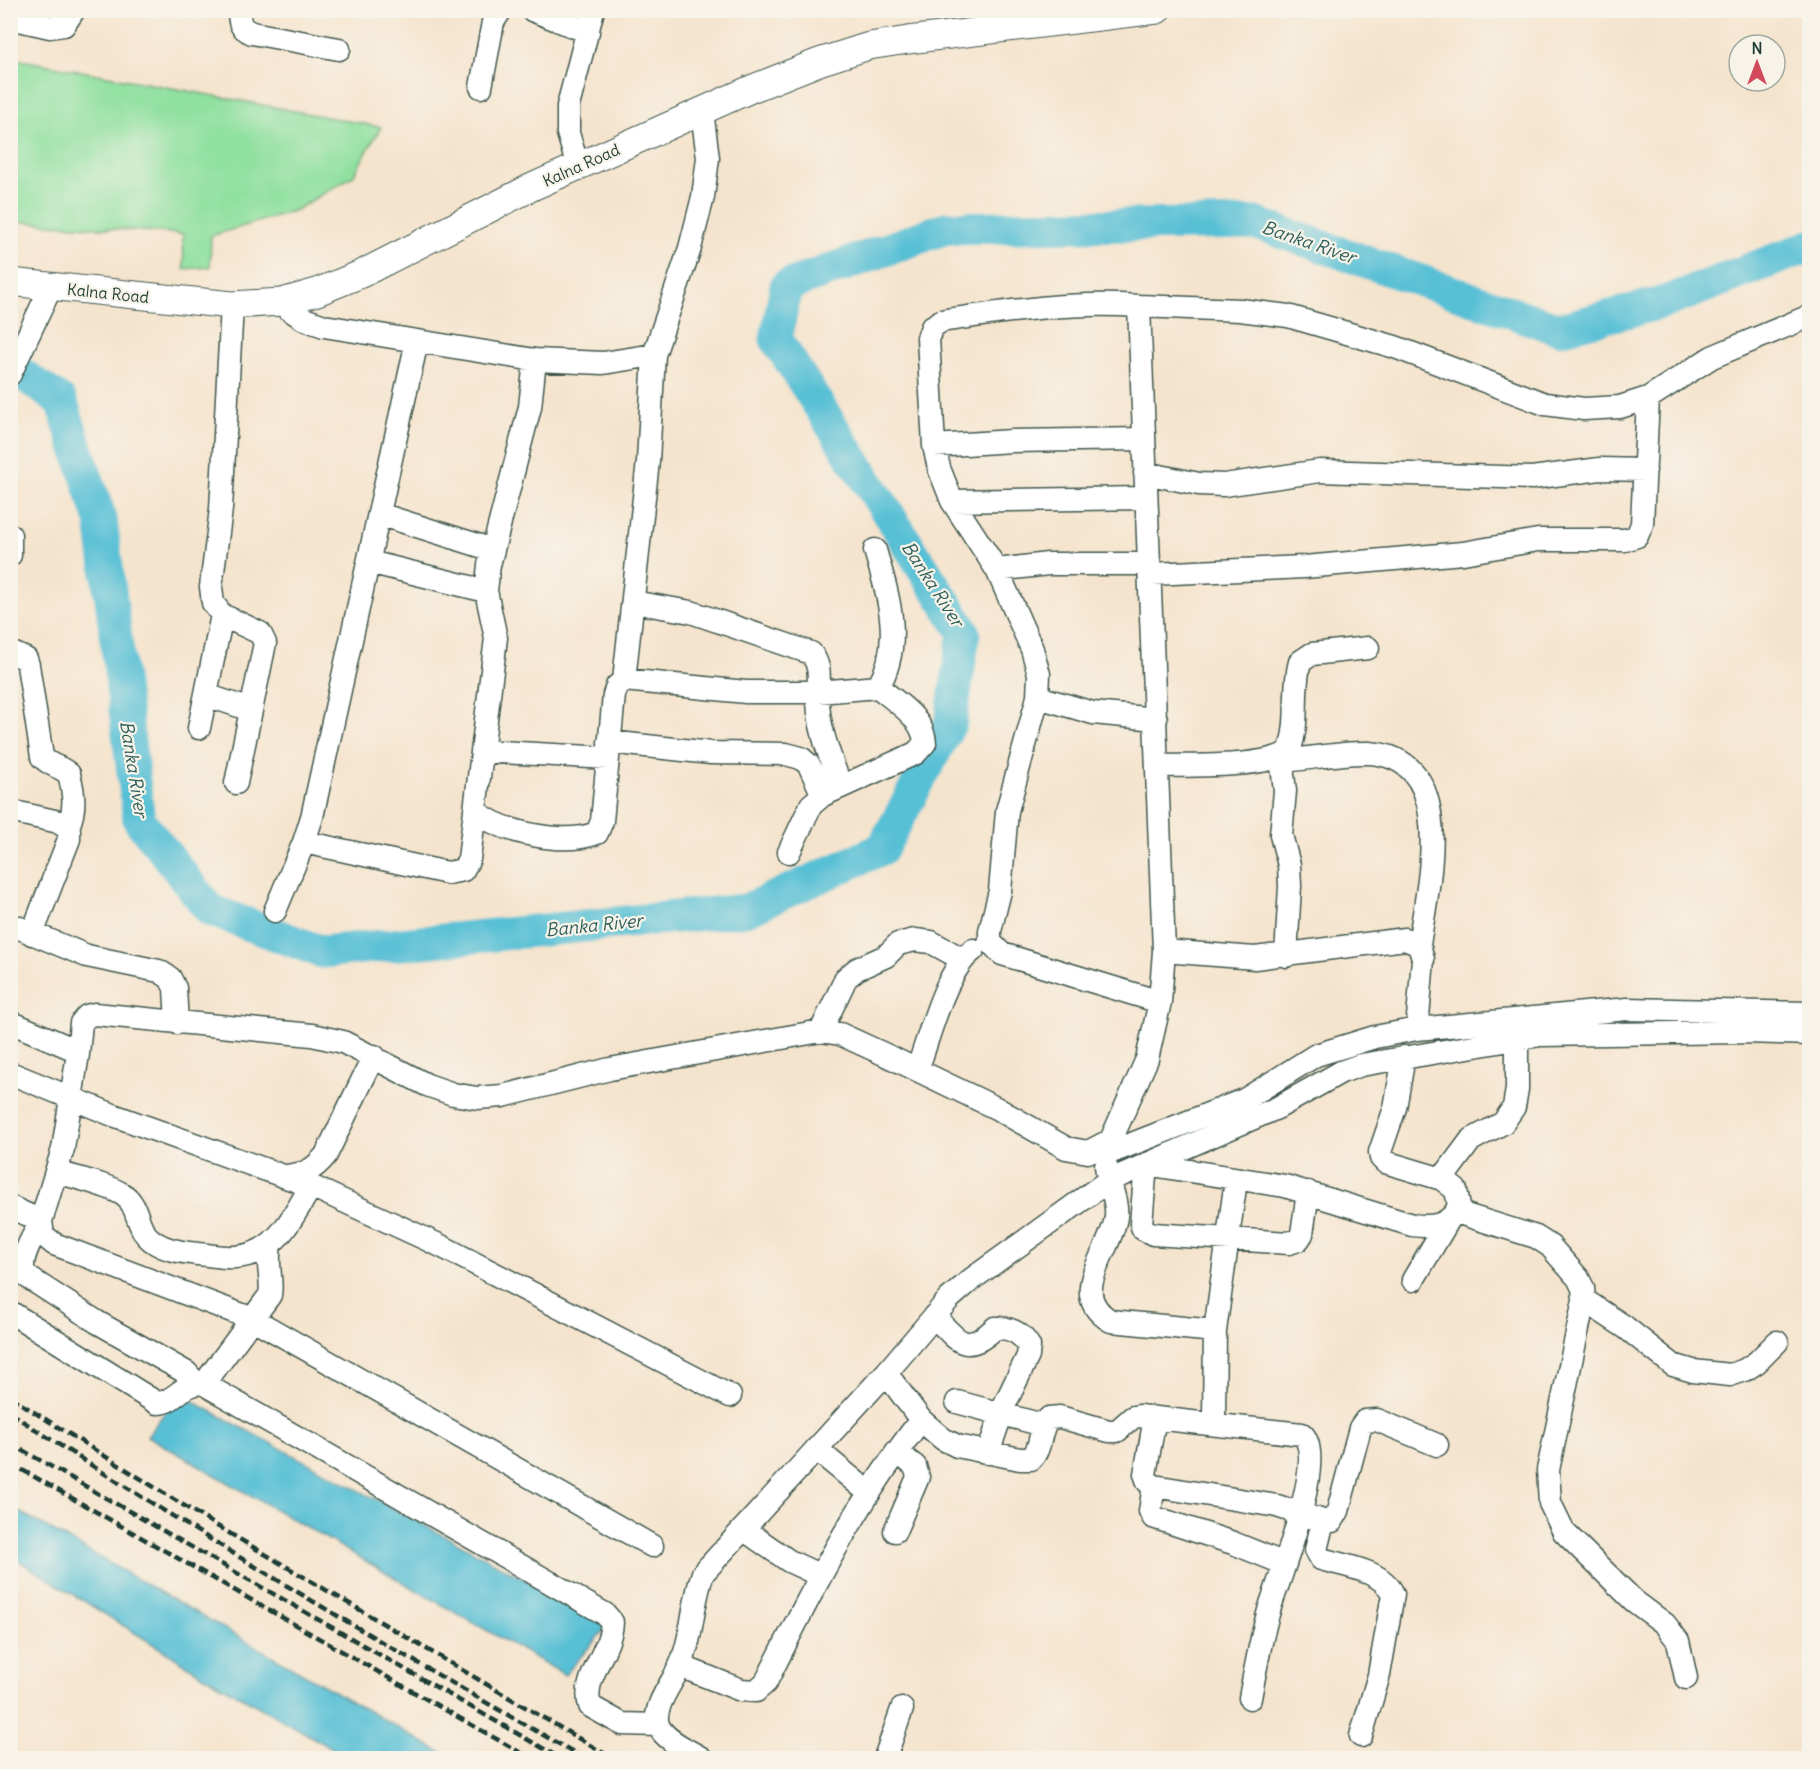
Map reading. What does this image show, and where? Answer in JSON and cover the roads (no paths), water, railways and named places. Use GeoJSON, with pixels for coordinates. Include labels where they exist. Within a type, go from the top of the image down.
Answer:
{"type":"FeatureCollection","features":[{"type":"Feature","properties":{"kind":"main road","name":"Kalna Road"},"geometry":{"type":"LineString","coordinates":[[10,282],[231,305],[278,302],[317,292],[361,274],[578,166],[819,62],[869,46],[1110,14],[1157,10]]}},
{"type":"Feature","properties":{"kind":"street"},"geometry":{"type":"LineString","coordinates":[[10,18],[50,27],[64,25],[74,10]]}},
{"type":"Feature","properties":{"kind":"street"},"geometry":{"type":"LineString","coordinates":[[239,10],[239,22],[243,30],[339,49]]}},
{"type":"Feature","properties":{"kind":"street"},"geometry":{"type":"LineString","coordinates":[[482,87],[493,22],[501,10]]}},
{"type":"Feature","properties":{"kind":"street"},"geometry":{"type":"LineString","coordinates":[[532,10],[590,21],[568,106],[568,134],[578,166]]}},
{"type":"Feature","properties":{"kind":"street"},"geometry":{"type":"LineString","coordinates":[[475,812],[488,822],[542,836],[585,838],[597,833],[602,820],[614,695],[617,686],[624,680],[633,602],[648,461],[654,355],[690,248],[703,197],[708,158],[702,111]]}},
{"type":"Feature","properties":{"kind":"street"},"geometry":{"type":"LineString","coordinates":[[10,374],[34,328],[51,287]]}},
{"type":"Feature","properties":{"kind":"street"},"geometry":{"type":"LineString","coordinates":[[278,302],[303,319],[324,326],[535,360],[603,363],[654,355]]}},
{"type":"Feature","properties":{"kind":"street"},"geometry":{"type":"LineString","coordinates":[[231,305],[221,509],[212,587],[213,603],[222,615],[260,633],[265,643],[236,783]]}},
{"type":"Feature","properties":{"kind":"street"},"geometry":{"type":"LineString","coordinates":[[1160,1002],[1002,954],[990,942],[990,931],[1000,891],[1007,811],[1038,697],[1039,674],[1032,649],[997,570],[952,501],[939,468],[934,446],[928,338],[932,327],[941,321],[1047,305],[1240,310],[1288,316],[1395,347],[1545,404],[1584,409],[1620,407],[1648,398],[1712,357],[1809,316]]}},
{"type":"Feature","properties":{"kind":"street"},"geometry":{"type":"LineString","coordinates":[[1139,306],[1164,951],[1160,1002],[1147,1059],[1116,1132],[1104,1150],[1108,1181],[1116,1205],[1116,1218],[1092,1282],[1090,1298],[1097,1313],[1111,1321],[1215,1331]]}},
{"type":"Feature","properties":{"kind":"street"},"geometry":{"type":"LineString","coordinates":[[275,911],[304,842],[369,562],[417,341]]}},
{"type":"Feature","properties":{"kind":"street"},"geometry":{"type":"LineString","coordinates":[[304,842],[448,873],[463,870],[469,859],[496,638],[486,591],[493,550],[530,407],[535,360]]}},
{"type":"Feature","properties":{"kind":"street"},"geometry":{"type":"LineString","coordinates":[[997,570],[1048,564],[1150,569],[1315,566],[1463,553],[1538,540],[1625,540],[1637,536],[1642,524],[1648,398]]}},
{"type":"Feature","properties":{"kind":"street"},"geometry":{"type":"LineString","coordinates":[[934,446],[1012,441],[1144,439]]}},
{"type":"Feature","properties":{"kind":"street"},"geometry":{"type":"LineString","coordinates":[[1145,473],[1199,484],[1224,485],[1320,471],[1532,478],[1600,469],[1645,470]]}},
{"type":"Feature","properties":{"kind":"street"},"geometry":{"type":"LineString","coordinates":[[952,501],[1146,498]]}},
{"type":"Feature","properties":{"kind":"street"},"geometry":{"type":"LineString","coordinates":[[379,514],[493,550]]}},
{"type":"Feature","properties":{"kind":"street"},"geometry":{"type":"LineString","coordinates":[[10,535],[10,555]]}},
{"type":"Feature","properties":{"kind":"street"},"geometry":{"type":"LineString","coordinates":[[874,550],[888,597],[893,627],[888,670],[878,687]]}},
{"type":"Feature","properties":{"kind":"street"},"geometry":{"type":"LineString","coordinates":[[369,562],[486,591]]}},
{"type":"Feature","properties":{"kind":"street"},"geometry":{"type":"LineString","coordinates":[[633,602],[691,612],[811,653],[818,662],[819,719],[832,791]]}},
{"type":"Feature","properties":{"kind":"street"},"geometry":{"type":"LineString","coordinates":[[199,728],[222,615]]}},
{"type":"Feature","properties":{"kind":"street"},"geometry":{"type":"LineString","coordinates":[[1281,760],[1287,754],[1292,740],[1296,678],[1300,662],[1312,654],[1368,648]]}},
{"type":"Feature","properties":{"kind":"street"},"geometry":{"type":"LineString","coordinates":[[10,652],[26,659],[42,757],[48,763],[62,767],[69,774],[74,802],[73,815],[68,827],[69,839],[32,934]]}},
{"type":"Feature","properties":{"kind":"street"},"geometry":{"type":"LineString","coordinates":[[624,680],[746,692],[818,692],[878,687],[920,724],[925,732],[925,743],[916,753],[832,791],[811,806],[789,852]]}},
{"type":"Feature","properties":{"kind":"street"},"geometry":{"type":"LineString","coordinates":[[206,695],[251,710]]}},
{"type":"Feature","properties":{"kind":"street"},"geometry":{"type":"LineString","coordinates":[[1038,697],[1093,712],[1156,719]]}},
{"type":"Feature","properties":{"kind":"street"},"geometry":{"type":"LineString","coordinates":[[482,751],[608,750],[786,754],[801,758],[832,791]]}},
{"type":"Feature","properties":{"kind":"street"},"geometry":{"type":"LineString","coordinates":[[1157,766],[1260,762],[1369,753],[1390,758],[1408,766],[1426,794],[1433,837],[1419,945],[1423,960],[1418,1029]]}},
{"type":"Feature","properties":{"kind":"street"},"geometry":{"type":"LineString","coordinates":[[1281,760],[1285,791],[1281,835],[1289,865],[1290,886],[1286,956]]}},
{"type":"Feature","properties":{"kind":"street"},"geometry":{"type":"LineString","coordinates":[[10,812],[68,827]]}},
{"type":"Feature","properties":{"kind":"street"},"geometry":{"type":"LineString","coordinates":[[10,924],[109,962],[159,971],[170,978],[175,988],[177,1023]]}},
{"type":"Feature","properties":{"kind":"street"},"geometry":{"type":"LineString","coordinates":[[1164,951],[1221,957],[1286,956],[1386,940],[1406,939],[1419,945]]}},
{"type":"Feature","properties":{"kind":"street"},"geometry":{"type":"LineString","coordinates":[[821,1031],[846,978],[857,969],[886,956],[898,944],[915,940],[932,942],[962,959]]}},
{"type":"Feature","properties":{"kind":"street"},"geometry":{"type":"LineString","coordinates":[[917,1071],[952,975],[962,959],[990,942]]}},
{"type":"Feature","properties":{"kind":"street"},"geometry":{"type":"LineString","coordinates":[[658,1725],[622,1724],[590,1706],[586,1692],[612,1636],[612,1623],[605,1614],[200,1383],[187,1373],[97,1322],[26,1276],[22,1269],[22,1262],[41,1221],[57,1172],[78,1054],[81,1023],[87,1016],[95,1014],[312,1035],[343,1042],[428,1085],[453,1094],[477,1098],[503,1096],[610,1069],[821,1031],[840,1034],[996,1108],[1066,1148],[1088,1152],[1104,1150],[1244,1100],[1316,1055],[1334,1048],[1418,1029],[1627,1009],[1809,1013]]}},
{"type":"Feature","properties":{"kind":"street"},"geometry":{"type":"LineString","coordinates":[[10,1022],[73,1048],[78,1054]]}},
{"type":"Feature","properties":{"kind":"street"},"geometry":{"type":"LineString","coordinates":[[701,1758],[662,1732],[658,1725],[659,1708],[687,1649],[696,1593],[703,1573],[886,1373],[934,1316],[972,1279],[1108,1181],[1277,1108],[1341,1072],[1361,1065],[1517,1038],[1708,1032],[1809,1034]]}},
{"type":"Feature","properties":{"kind":"street"},"geometry":{"type":"LineString","coordinates":[[1442,1179],[1471,1140],[1503,1123],[1514,1107],[1517,1089],[1517,1038]]}},
{"type":"Feature","properties":{"kind":"street"},"geometry":{"type":"LineString","coordinates":[[286,1176],[302,1174],[315,1168],[326,1155],[374,1056]]}},
{"type":"Feature","properties":{"kind":"street"},"geometry":{"type":"LineString","coordinates":[[1404,1057],[1395,1108],[1380,1152],[1381,1158],[1385,1162],[1442,1179],[1456,1190],[1460,1200],[1413,1280]]}},
{"type":"Feature","properties":{"kind":"street"},"geometry":{"type":"LineString","coordinates":[[10,1073],[311,1186],[441,1246],[730,1396]]}},
{"type":"Feature","properties":{"kind":"street"},"geometry":{"type":"LineString","coordinates":[[1146,1164],[1308,1192],[1412,1225],[1427,1227],[1452,1216],[1536,1237],[1550,1246],[1578,1278],[1583,1288],[1584,1300],[1548,1470],[1550,1503],[1564,1532],[1634,1601],[1665,1624],[1678,1641],[1686,1678]]}},
{"type":"Feature","properties":{"kind":"street"},"geometry":{"type":"LineString","coordinates":[[1146,1164],[1140,1220],[1143,1229],[1153,1234],[1289,1244],[1298,1240],[1302,1234],[1308,1192]]}},
{"type":"Feature","properties":{"kind":"street"},"geometry":{"type":"LineString","coordinates":[[57,1172],[123,1194],[133,1205],[147,1236],[160,1245],[180,1252],[235,1257],[252,1254],[270,1246],[287,1227],[311,1186]]}},
{"type":"Feature","properties":{"kind":"street"},"geometry":{"type":"LineString","coordinates":[[1209,1424],[1214,1418],[1215,1331],[1236,1180]]}},
{"type":"Feature","properties":{"kind":"street"},"geometry":{"type":"LineString","coordinates":[[10,1207],[41,1221]]}},
{"type":"Feature","properties":{"kind":"street"},"geometry":{"type":"LineString","coordinates":[[41,1221],[43,1235],[54,1244],[253,1319],[652,1546]]}},
{"type":"Feature","properties":{"kind":"street"},"geometry":{"type":"LineString","coordinates":[[10,1312],[157,1403],[165,1403],[188,1385],[200,1383],[270,1296],[272,1286],[267,1263],[270,1246]]}},
{"type":"Feature","properties":{"kind":"street"},"geometry":{"type":"LineString","coordinates":[[1584,1300],[1625,1327],[1673,1365],[1693,1371],[1730,1375],[1745,1370],[1757,1362],[1777,1342]]}},
{"type":"Feature","properties":{"kind":"street"},"geometry":{"type":"LineString","coordinates":[[934,1316],[958,1341],[969,1345],[980,1342],[995,1328],[1015,1330],[1029,1346],[1028,1356],[1002,1413],[988,1453]]}},
{"type":"Feature","properties":{"kind":"street"},"geometry":{"type":"LineString","coordinates":[[886,1373],[921,1420],[943,1439],[957,1446],[988,1453],[1031,1459],[1038,1452],[1043,1425],[1049,1418],[1060,1417],[1117,1431],[1133,1417],[1302,1434],[1308,1440],[1310,1452],[1301,1514],[1271,1605],[1250,1698]]}},
{"type":"Feature","properties":{"kind":"street"},"geometry":{"type":"LineString","coordinates":[[957,1402],[1043,1425]]}},
{"type":"Feature","properties":{"kind":"street"},"geometry":{"type":"LineString","coordinates":[[1155,1418],[1145,1474],[1148,1482],[1154,1486],[1277,1506],[1323,1521],[1332,1521],[1338,1511],[1360,1428],[1365,1421],[1377,1420],[1437,1445]]}},
{"type":"Feature","properties":{"kind":"street"},"geometry":{"type":"LineString","coordinates":[[680,1666],[741,1690],[756,1691],[766,1682],[819,1575],[868,1492],[921,1420]]}},
{"type":"Feature","properties":{"kind":"street"},"geometry":{"type":"LineString","coordinates":[[816,1449],[868,1492]]}},
{"type":"Feature","properties":{"kind":"street"},"geometry":{"type":"LineString","coordinates":[[895,1531],[918,1478],[915,1466],[896,1452]]}},
{"type":"Feature","properties":{"kind":"street"},"geometry":{"type":"LineString","coordinates":[[1154,1486],[1150,1511],[1152,1518],[1233,1543],[1285,1564]]}},
{"type":"Feature","properties":{"kind":"street"},"geometry":{"type":"LineString","coordinates":[[1323,1521],[1316,1550],[1321,1559],[1378,1577],[1388,1583],[1393,1594],[1379,1675],[1361,1737]]}},
{"type":"Feature","properties":{"kind":"street"},"geometry":{"type":"LineString","coordinates":[[743,1529],[789,1560],[819,1575]]}},
{"type":"Feature","properties":{"kind":"street"},"geometry":{"type":"LineString","coordinates":[[885,1758],[902,1709]]}},
{"type":"Feature","properties":{"kind":"water"},"geometry":{"type":"Polygon","coordinates":[[[179,1394],[609,1624],[565,1675],[147,1436],[179,1394]]]}},
{"type":"Feature","properties":{"kind":"water"},"geometry":{"type":"Polygon","coordinates":[[[11,1507],[451,1758],[349,1758],[203,1675],[11,1556],[11,1507]]]}},
{"type":"Feature","properties":{"kind":"waterway","name":"Banka River"},"geometry":{"type":"LineString","coordinates":[[10,366],[61,401],[101,520],[139,820],[210,910],[322,952],[746,910],[882,849],[951,722],[964,632],[776,339],[786,286],[946,228],[1255,223],[1559,329],[1665,302],[1810,246]]}},
{"type":"Feature","properties":{"kind":"railway"},"geometry":{"type":"LineString","coordinates":[[10,1397],[207,1520],[612,1758]]}},
{"type":"Feature","properties":{"kind":"railway"},"geometry":{"type":"LineString","coordinates":[[10,1413],[295,1590],[584,1758]]}},
{"type":"Feature","properties":{"kind":"railway"},"geometry":{"type":"LineString","coordinates":[[10,1443],[560,1758]]}},
{"type":"Feature","properties":{"kind":"railway"},"geometry":{"type":"LineString","coordinates":[[10,1463],[530,1758]]}}]}
